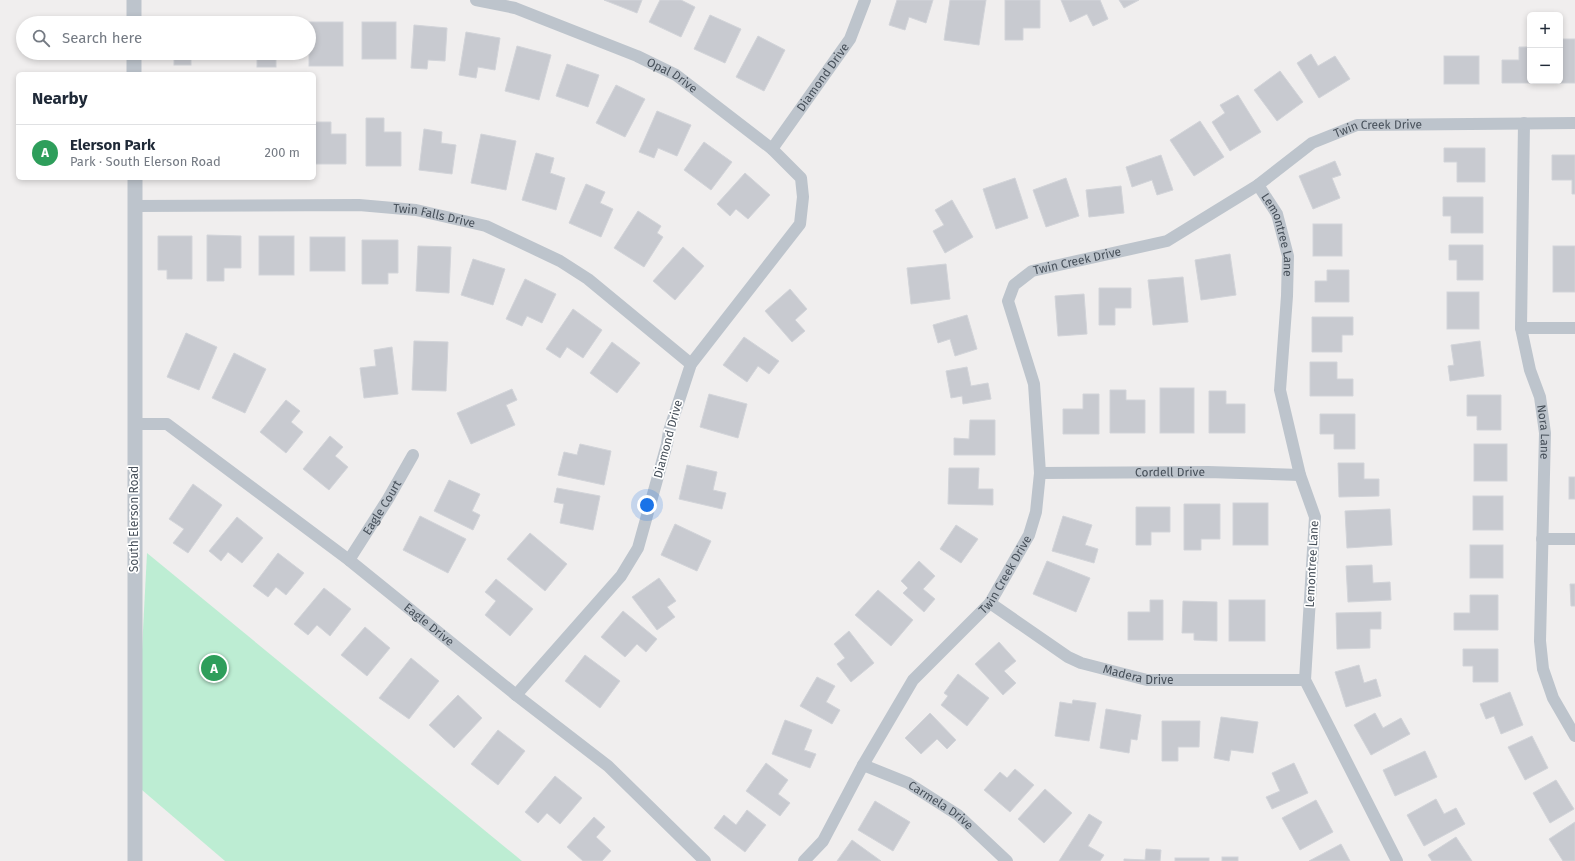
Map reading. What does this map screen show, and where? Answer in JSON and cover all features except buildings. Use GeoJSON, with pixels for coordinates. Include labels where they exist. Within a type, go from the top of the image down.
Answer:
{"type":"FeatureCollection","features":[{"type":"Feature","properties":{"kind":"street"},"geometry":{"type":"LineString","coordinates":[[134,0],[134,16]]}},
{"type":"Feature","properties":{"kind":"street","name":"Opal Drive"},"geometry":{"type":"LineString","coordinates":[[476,0],[515,8],[637,56],[676,75],[772,149],[801,178],[804,197],[800,224]]}},
{"type":"Feature","properties":{"kind":"street","name":"Diamond Drive"},"geometry":{"type":"LineString","coordinates":[[772,149],[850,39],[865,0]]}},
{"type":"Feature","properties":{"kind":"street"},"geometry":{"type":"LineString","coordinates":[[134,60],[134,72]]}},
{"type":"Feature","properties":{"kind":"street","name":"Nora Lane"},"geometry":{"type":"LineString","coordinates":[[1524,123],[1521,328],[1530,370],[1540,397],[1545,433],[1540,641],[1543,669],[1553,698],[1575,736]]}},
{"type":"Feature","properties":{"kind":"street","name":"Twin Creek Drive"},"geometry":{"type":"LineString","coordinates":[[804,861],[823,841],[863,765],[913,680],[990,603],[1029,535],[1036,512],[1040,473],[1034,384],[1008,301],[1014,284],[1032,271],[1167,241],[1258,184],[1312,143],[1357,125],[1575,123]]}},
{"type":"Feature","properties":{"kind":"street","name":"South Elerson Road"},"geometry":{"type":"LineString","coordinates":[[135,180],[135,861]]}},
{"type":"Feature","properties":{"kind":"street","name":"Lemontree Lane"},"geometry":{"type":"LineString","coordinates":[[1258,184],[1276,214],[1288,256],[1287,296],[1280,390],[1300,475],[1315,517],[1306,680],[1397,861]]}},
{"type":"Feature","properties":{"kind":"street","name":"Twin Falls Drive"},"geometry":{"type":"LineString","coordinates":[[135,206],[359,205],[416,210],[486,226],[560,261],[582,276],[690,364]]}},
{"type":"Feature","properties":{"kind":"street","name":"Diamond Drive"},"geometry":{"type":"LineString","coordinates":[[516,695],[621,576],[638,548],[667,444],[669,431],[690,364],[800,224]]}},
{"type":"Feature","properties":{"kind":"street"},"geometry":{"type":"LineString","coordinates":[[1521,328],[1575,328]]}},
{"type":"Feature","properties":{"kind":"street","name":"Eagle Drive"},"geometry":{"type":"LineString","coordinates":[[134,424],[167,424],[349,560],[516,695],[608,766],[705,861]]}},
{"type":"Feature","properties":{"kind":"street","name":"Eagle Court"},"geometry":{"type":"LineString","coordinates":[[349,560],[388,499],[413,455]]}},
{"type":"Feature","properties":{"kind":"street","name":"Cordell Drive"},"geometry":{"type":"LineString","coordinates":[[1040,473],[1208,472],[1300,475]]}},
{"type":"Feature","properties":{"kind":"street"},"geometry":{"type":"LineString","coordinates":[[1542,539],[1575,539]]}},
{"type":"Feature","properties":{"kind":"street","name":"Madera Drive"},"geometry":{"type":"LineString","coordinates":[[990,603],[1068,657],[1081,663],[1147,680],[1306,680]]}},
{"type":"Feature","properties":{"kind":"street","name":"Carmela Drive"},"geometry":{"type":"LineString","coordinates":[[863,765],[908,783],[958,815],[1007,861]]}},
{"type":"Feature","properties":{"kind":"green space"},"geometry":{"type":"Polygon","coordinates":[[[147,553],[522,861],[225,861],[135,784],[147,553]]]}},
{"type":"Feature","properties":{"kind":"place","name":"Elerson Park"},"geometry":{"type":"Point","coordinates":[214,668]}}]}
